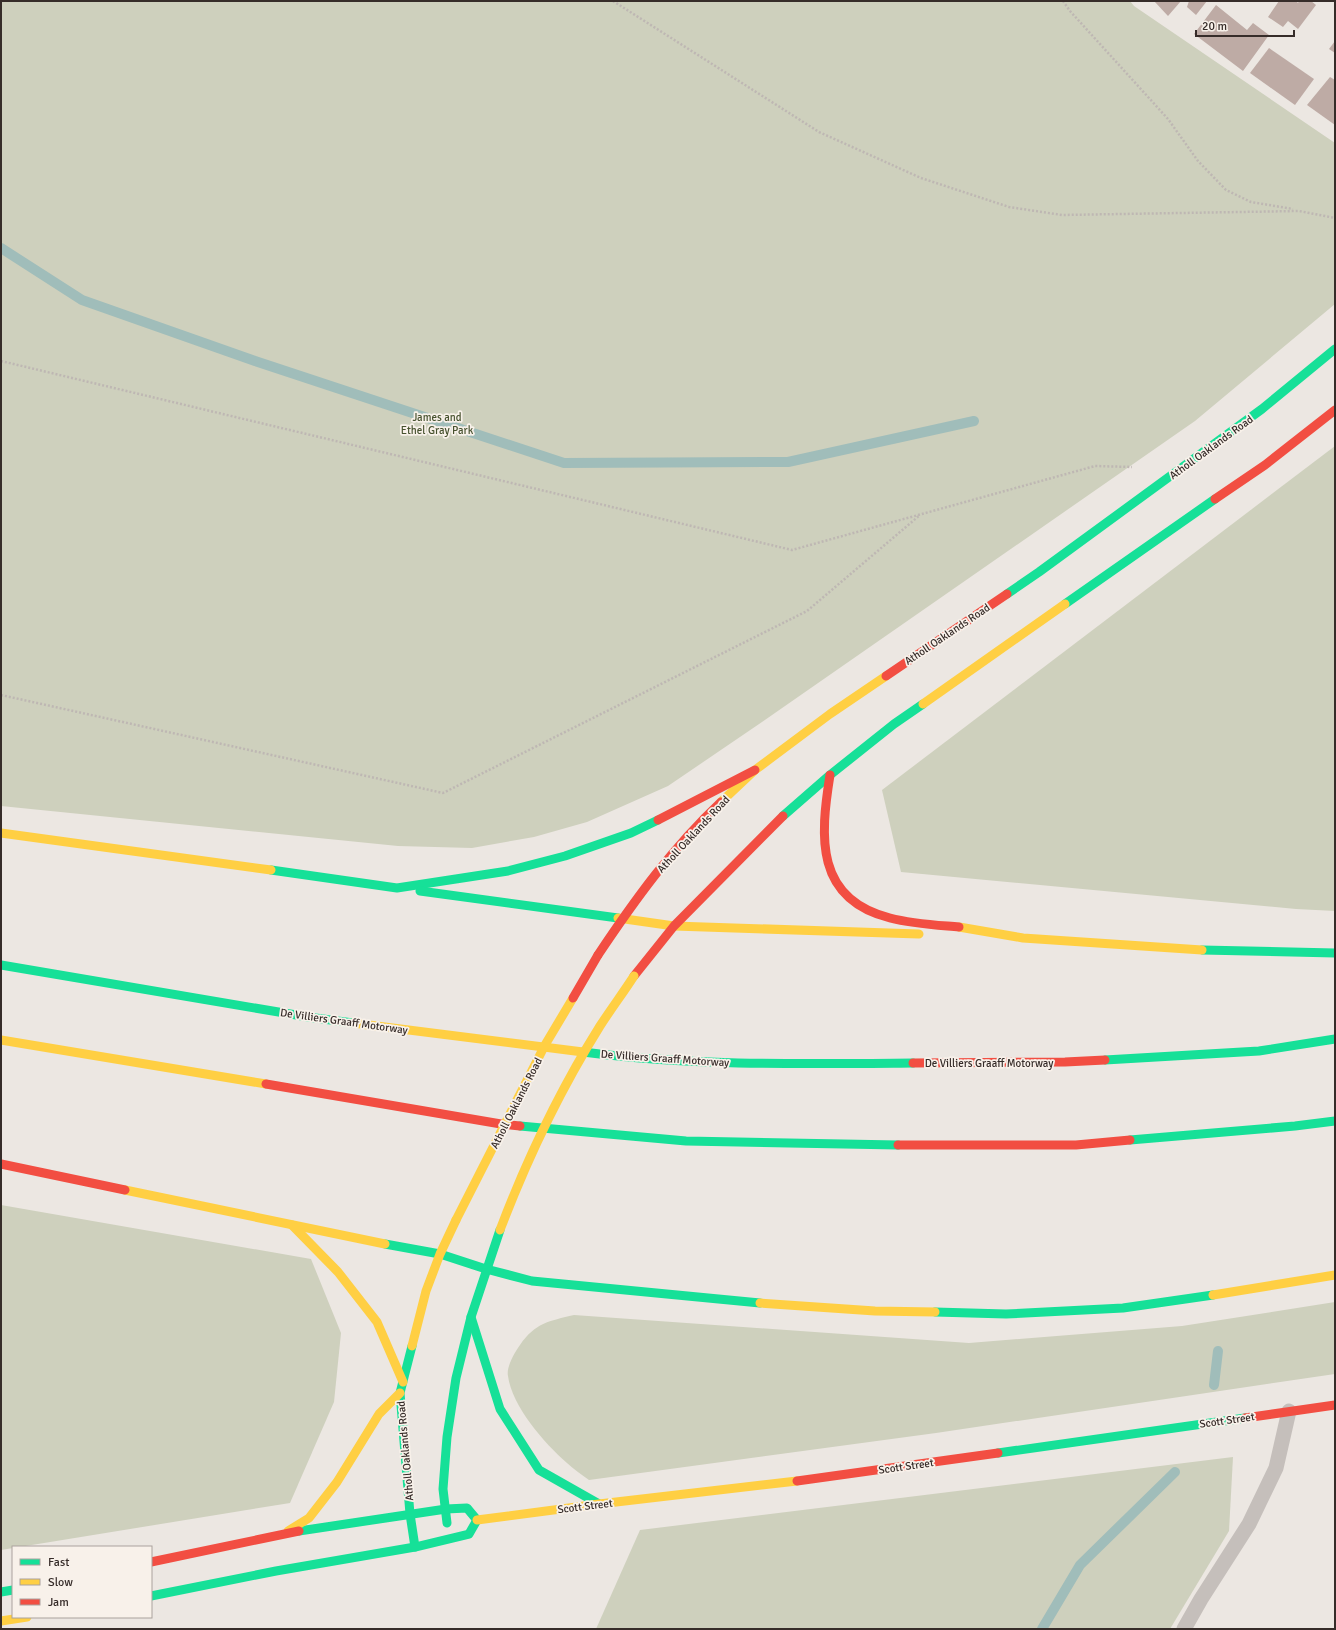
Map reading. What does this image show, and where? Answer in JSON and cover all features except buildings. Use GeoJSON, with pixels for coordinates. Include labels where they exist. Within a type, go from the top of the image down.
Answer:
{"type":"FeatureCollection","features":[{"type":"Feature","properties":{"kind":"main road","name":"Atholl Oaklands Road"},"geometry":{"type":"LineString","coordinates":[[415,1547],[410,1514],[400,1393],[426,1291],[440,1254],[456,1220],[545,1045],[598,955],[622,919],[652,879],[708,814],[755,770],[830,714],[1039,572],[1249,419],[1335,349]]}},
{"type":"Feature","properties":{"kind":"main road"},"geometry":{"type":"LineString","coordinates":[[449,1539],[443,1489],[447,1438],[456,1378],[471,1317],[486,1269],[517,1184],[558,1098],[600,1026],[634,976],[674,926],[789,810],[830,775],[894,724],[1121,564],[1265,465],[1335,410]]}},
{"type":"Feature","properties":{"kind":"main road"},"geometry":{"type":"LineString","coordinates":[[397,888],[508,871],[565,856],[631,833],[691,804],[755,770]]}},
{"type":"Feature","properties":{"kind":"main road"},"geometry":{"type":"LineString","coordinates":[[830,775],[823,819],[823,843],[830,872],[841,889],[852,900],[869,911],[898,920],[962,928],[1011,937]]}},
{"type":"Feature","properties":{"kind":"main road"},"geometry":{"type":"LineString","coordinates":[[1,832],[674,926],[925,934]]}},
{"type":"Feature","properties":{"kind":"main road"},"geometry":{"type":"LineString","coordinates":[[940,935],[1011,937],[1171,949],[1335,953]]}},
{"type":"Feature","properties":{"kind":"main road","name":"De Villiers Graaff Motorway"},"geometry":{"type":"LineString","coordinates":[[1,965],[308,1017],[623,1057],[770,1064],[1065,1062],[1259,1051],[1335,1039]]}},
{"type":"Feature","properties":{"kind":"main road"},"geometry":{"type":"LineString","coordinates":[[1,1040],[501,1124],[686,1141],[915,1145],[1076,1145],[1295,1126],[1335,1121]]}},
{"type":"Feature","properties":{"kind":"main road"},"geometry":{"type":"LineString","coordinates":[[1,1164],[292,1225],[440,1254],[486,1269],[532,1281],[774,1304],[875,1311],[1006,1314],[1123,1308],[1244,1291],[1335,1274]]}},
{"type":"Feature","properties":{"kind":"main road"},"geometry":{"type":"LineString","coordinates":[[292,1225],[338,1272],[377,1322],[403,1382]]}},
{"type":"Feature","properties":{"kind":"main road"},"geometry":{"type":"LineString","coordinates":[[471,1317],[500,1409],[539,1470],[600,1504]]}},
{"type":"Feature","properties":{"kind":"main road"},"geometry":{"type":"LineString","coordinates":[[284,1533],[309,1518],[337,1482],[379,1414],[400,1393]]}},
{"type":"Feature","properties":{"kind":"main road","name":"Scott Street"},"geometry":{"type":"LineString","coordinates":[[477,1520],[798,1481],[1335,1405]]}},
{"type":"Feature","properties":{"kind":"main road"},"geometry":{"type":"LineString","coordinates":[[152,1596],[276,1571],[415,1547],[469,1534],[477,1520],[467,1508],[446,1509]]}},
{"type":"Feature","properties":{"kind":"main road","name":"Atholl Oaklands Road"},"geometry":{"type":"LineString","coordinates":[[152,1562],[284,1533],[446,1509]]}},
{"type":"Feature","properties":{"kind":"main road"},"geometry":{"type":"LineString","coordinates":[[1,1592],[12,1590]]}},
{"type":"Feature","properties":{"kind":"main road"},"geometry":{"type":"LineString","coordinates":[[1,1621],[20,1618]]}},
{"type":"Feature","properties":{"kind":"lane"},"geometry":{"type":"LineString","coordinates":[[1184,1629],[1201,1599],[1249,1524],[1266,1489],[1276,1468],[1289,1411]]}},
{"type":"Feature","properties":{"kind":"path"},"geometry":{"type":"LineString","coordinates":[[613,1],[819,132],[921,178],[1009,207],[1062,215],[1299,211]]}},
{"type":"Feature","properties":{"kind":"path"},"geometry":{"type":"LineString","coordinates":[[1063,1],[1070,11],[1168,119],[1198,161],[1226,190],[1251,202],[1335,218]]}},
{"type":"Feature","properties":{"kind":"path"},"geometry":{"type":"LineString","coordinates":[[1,361],[792,550],[1095,466],[1134,467]]}},
{"type":"Feature","properties":{"kind":"path"},"geometry":{"type":"LineString","coordinates":[[1,695],[443,793],[807,611],[920,514]]}},
{"type":"Feature","properties":{"kind":"green space","name":"James and Ethel Gray Park"},"geometry":{"type":"Polygon","coordinates":[[[1,1],[1130,1],[1134,6],[1335,143],[1335,304],[1195,421],[762,722],[668,786],[587,822],[534,837],[472,848],[398,846],[1,806],[1,1]]]}},
{"type":"Feature","properties":{"kind":"green space"},"geometry":{"type":"Polygon","coordinates":[[[1335,446],[1335,911],[1296,909],[901,872],[882,790],[1335,446]]]}},
{"type":"Feature","properties":{"kind":"green space"},"geometry":{"type":"Polygon","coordinates":[[[1,1205],[311,1259],[341,1333],[334,1402],[290,1503],[26,1546],[12,1546],[12,1548],[1,1550],[1,1205]]]}},
{"type":"Feature","properties":{"kind":"green space"},"geometry":{"type":"Polygon","coordinates":[[[1335,1302],[1335,1374],[936,1433],[589,1480],[558,1455],[539,1435],[522,1411],[511,1388],[508,1376],[508,1368],[513,1356],[531,1332],[537,1327],[550,1321],[574,1315],[969,1343],[1182,1326],[1335,1302]]]}},
{"type":"Feature","properties":{"kind":"green space"},"geometry":{"type":"Polygon","coordinates":[[[1233,1457],[1229,1531],[1170,1629],[596,1629],[640,1530],[1233,1457]]]}},
{"type":"Feature","properties":{"kind":"waterway"},"geometry":{"type":"LineString","coordinates":[[1,248],[82,300],[255,361],[564,463],[788,462],[974,421]]}},
{"type":"Feature","properties":{"kind":"waterway"},"geometry":{"type":"LineString","coordinates":[[1214,1385],[1218,1351]]}},
{"type":"Feature","properties":{"kind":"waterway"},"geometry":{"type":"LineString","coordinates":[[1042,1629],[1080,1565],[1175,1472]]}},
{"type":"Feature","properties":{"kind":"traffic: fast"},"geometry":{"type":"LineString","coordinates":[[1007,594],[1262,409],[1335,349]]}},
{"type":"Feature","properties":{"kind":"traffic: fast"},"geometry":{"type":"LineString","coordinates":[[1065,604],[1215,499]]}},
{"type":"Feature","properties":{"kind":"traffic: fast"},"geometry":{"type":"LineString","coordinates":[[783,816],[830,775],[894,724],[923,704]]}},
{"type":"Feature","properties":{"kind":"traffic: fast"},"geometry":{"type":"LineString","coordinates":[[271,870],[397,888],[508,871],[565,856],[631,833],[658,820]]}},
{"type":"Feature","properties":{"kind":"traffic: fast"},"geometry":{"type":"LineString","coordinates":[[420,891],[618,918]]}},
{"type":"Feature","properties":{"kind":"traffic: fast"},"geometry":{"type":"LineString","coordinates":[[1202,950],[1335,953]]}},
{"type":"Feature","properties":{"kind":"traffic: fast"},"geometry":{"type":"LineString","coordinates":[[1,965],[308,1017],[353,1023]]}},
{"type":"Feature","properties":{"kind":"traffic: fast"},"geometry":{"type":"LineString","coordinates":[[1105,1060],[1259,1051],[1335,1039]]}},
{"type":"Feature","properties":{"kind":"traffic: fast"},"geometry":{"type":"LineString","coordinates":[[583,1052],[624,1057],[706,1062],[789,1064],[913,1063]]}},
{"type":"Feature","properties":{"kind":"traffic: fast"},"geometry":{"type":"LineString","coordinates":[[1130,1140],[1295,1126],[1335,1121]]}},
{"type":"Feature","properties":{"kind":"traffic: fast"},"geometry":{"type":"LineString","coordinates":[[520,1126],[686,1141],[898,1145]]}},
{"type":"Feature","properties":{"kind":"traffic: fast"},"geometry":{"type":"LineString","coordinates":[[447,1523],[443,1489],[447,1437],[456,1378],[471,1317],[500,1230]]}},
{"type":"Feature","properties":{"kind":"traffic: fast"},"geometry":{"type":"LineString","coordinates":[[385,1244],[440,1254],[486,1269],[532,1281],[760,1303]]}},
{"type":"Feature","properties":{"kind":"traffic: fast"},"geometry":{"type":"LineString","coordinates":[[935,1312],[1006,1314],[1123,1308],[1213,1295]]}},
{"type":"Feature","properties":{"kind":"traffic: fast"},"geometry":{"type":"LineString","coordinates":[[471,1317],[500,1409],[539,1470],[599,1504]]}},
{"type":"Feature","properties":{"kind":"traffic: fast"},"geometry":{"type":"LineString","coordinates":[[412,1346],[400,1393],[410,1514],[415,1547]]}},
{"type":"Feature","properties":{"kind":"traffic: fast"},"geometry":{"type":"LineString","coordinates":[[998,1453],[1245,1418]]}},
{"type":"Feature","properties":{"kind":"traffic: fast"},"geometry":{"type":"LineString","coordinates":[[299,1531],[446,1509],[467,1508],[477,1520]]}},
{"type":"Feature","properties":{"kind":"traffic: fast"},"geometry":{"type":"LineString","coordinates":[[152,1596],[276,1571],[415,1547],[469,1534],[477,1520]]}},
{"type":"Feature","properties":{"kind":"traffic: fast"},"geometry":{"type":"LineString","coordinates":[[1,1592],[12,1590]]}},
{"type":"Feature","properties":{"kind":"traffic: slow"},"geometry":{"type":"LineString","coordinates":[[923,704],[1065,604]]}},
{"type":"Feature","properties":{"kind":"traffic: slow"},"geometry":{"type":"LineString","coordinates":[[721,802],[755,770],[830,714],[886,676]]}},
{"type":"Feature","properties":{"kind":"traffic: slow"},"geometry":{"type":"LineString","coordinates":[[1,833],[271,870]]}},
{"type":"Feature","properties":{"kind":"traffic: slow"},"geometry":{"type":"LineString","coordinates":[[618,918],[674,926],[919,934]]}},
{"type":"Feature","properties":{"kind":"traffic: slow"},"geometry":{"type":"LineString","coordinates":[[959,927],[1023,938],[1202,950]]}},
{"type":"Feature","properties":{"kind":"traffic: slow"},"geometry":{"type":"LineString","coordinates":[[500,1230],[521,1177],[545,1125],[571,1075],[600,1026],[634,976]]}},
{"type":"Feature","properties":{"kind":"traffic: slow"},"geometry":{"type":"LineString","coordinates":[[456,1220],[545,1045],[573,998]]}},
{"type":"Feature","properties":{"kind":"traffic: slow"},"geometry":{"type":"LineString","coordinates":[[353,1023],[583,1052]]}},
{"type":"Feature","properties":{"kind":"traffic: slow"},"geometry":{"type":"LineString","coordinates":[[1,1040],[266,1084]]}},
{"type":"Feature","properties":{"kind":"traffic: slow"},"geometry":{"type":"LineString","coordinates":[[125,1190],[385,1244]]}},
{"type":"Feature","properties":{"kind":"traffic: slow"},"geometry":{"type":"LineString","coordinates":[[412,1346],[426,1291],[440,1254],[456,1220]]}},
{"type":"Feature","properties":{"kind":"traffic: slow"},"geometry":{"type":"LineString","coordinates":[[292,1225],[338,1272],[377,1322],[403,1382]]}},
{"type":"Feature","properties":{"kind":"traffic: slow"},"geometry":{"type":"LineString","coordinates":[[1213,1295],[1335,1275]]}},
{"type":"Feature","properties":{"kind":"traffic: slow"},"geometry":{"type":"LineString","coordinates":[[760,1303],[875,1311],[935,1312]]}},
{"type":"Feature","properties":{"kind":"traffic: slow"},"geometry":{"type":"LineString","coordinates":[[288,1531],[309,1518],[337,1482],[379,1414],[400,1393]]}},
{"type":"Feature","properties":{"kind":"traffic: slow"},"geometry":{"type":"LineString","coordinates":[[477,1520],[797,1481]]}},
{"type":"Feature","properties":{"kind":"traffic: slow"},"geometry":{"type":"LineString","coordinates":[[1,1621],[20,1618]]}},
{"type":"Feature","properties":{"kind":"traffic: jam"},"geometry":{"type":"LineString","coordinates":[[1215,499],[1265,465],[1335,410]]}},
{"type":"Feature","properties":{"kind":"traffic: jam"},"geometry":{"type":"LineString","coordinates":[[886,676],[1007,594]]}},
{"type":"Feature","properties":{"kind":"traffic: jam"},"geometry":{"type":"LineString","coordinates":[[658,820],[755,770]]}},
{"type":"Feature","properties":{"kind":"traffic: jam"},"geometry":{"type":"LineString","coordinates":[[830,775],[825,821],[825,842],[828,863],[835,881],[848,896],[865,909],[899,920],[959,927]]}},
{"type":"Feature","properties":{"kind":"traffic: jam"},"geometry":{"type":"LineString","coordinates":[[598,955],[670,856],[703,819],[721,802]]}},
{"type":"Feature","properties":{"kind":"traffic: jam"},"geometry":{"type":"LineString","coordinates":[[634,976],[674,926],[783,816]]}},
{"type":"Feature","properties":{"kind":"traffic: jam"},"geometry":{"type":"LineString","coordinates":[[573,998],[598,955]]}},
{"type":"Feature","properties":{"kind":"traffic: jam"},"geometry":{"type":"LineString","coordinates":[[913,1063],[1065,1062],[1105,1060]]}},
{"type":"Feature","properties":{"kind":"traffic: jam"},"geometry":{"type":"LineString","coordinates":[[266,1084],[520,1126]]}},
{"type":"Feature","properties":{"kind":"traffic: jam"},"geometry":{"type":"LineString","coordinates":[[898,1145],[1076,1145],[1130,1140]]}},
{"type":"Feature","properties":{"kind":"traffic: jam"},"geometry":{"type":"LineString","coordinates":[[1,1164],[125,1190]]}},
{"type":"Feature","properties":{"kind":"traffic: jam"},"geometry":{"type":"LineString","coordinates":[[1245,1418],[1335,1405]]}},
{"type":"Feature","properties":{"kind":"traffic: jam"},"geometry":{"type":"LineString","coordinates":[[797,1481],[998,1453]]}},
{"type":"Feature","properties":{"kind":"traffic: jam"},"geometry":{"type":"LineString","coordinates":[[152,1562],[299,1531]]}}]}
